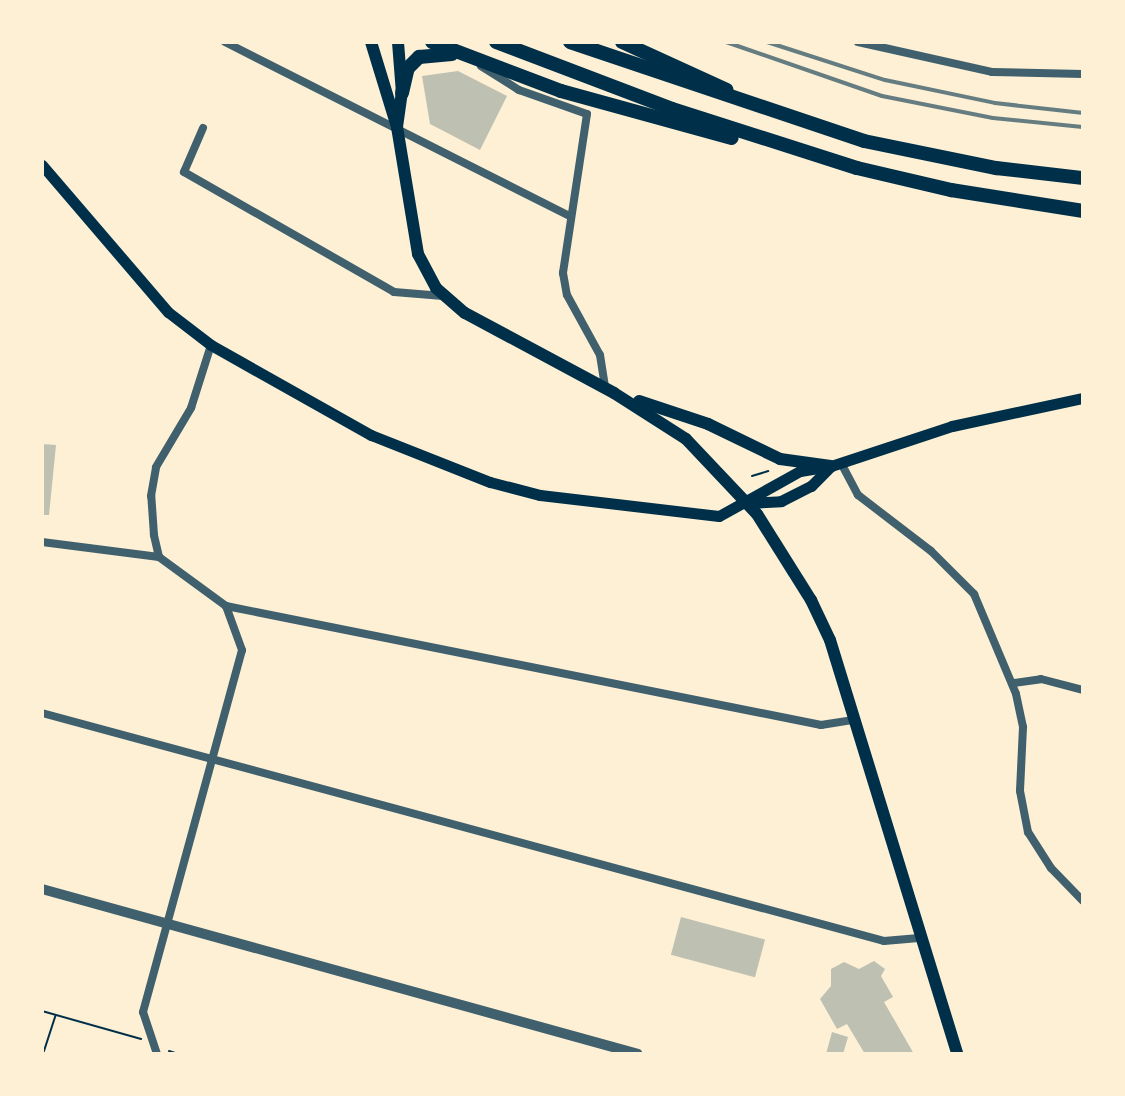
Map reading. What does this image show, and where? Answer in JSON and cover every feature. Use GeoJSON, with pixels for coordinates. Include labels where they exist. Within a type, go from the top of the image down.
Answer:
{"type":"FeatureCollection","features":[{"type":"Feature","properties":{"kind":"highway"},"geometry":{"type":"LineString","coordinates":[[432,42],[469,58],[660,120],[951,190],[1083,211]]}},
{"type":"Feature","properties":{"kind":"highway"},"geometry":{"type":"LineString","coordinates":[[496,42],[810,155]]}},
{"type":"Feature","properties":{"kind":"highway"},"geometry":{"type":"LineString","coordinates":[[570,42],[793,121],[911,153],[1083,178]]}},
{"type":"Feature","properties":{"kind":"highway"},"geometry":{"type":"LineString","coordinates":[[622,42],[793,121]]}},
{"type":"Feature","properties":{"kind":"highway"},"geometry":{"type":"LineString","coordinates":[[402,93],[408,68],[419,57],[442,53],[469,58]]}},
{"type":"Feature","properties":{"kind":"main road"},"geometry":{"type":"LineString","coordinates":[[371,42],[397,127],[418,254],[443,296],[465,313],[609,390],[676,431],[748,503],[821,619],[957,1054]]}},
{"type":"Feature","properties":{"kind":"main road"},"geometry":{"type":"LineString","coordinates":[[397,127],[402,93],[398,42]]}},
{"type":"Feature","properties":{"kind":"main road"},"geometry":{"type":"LineString","coordinates":[[42,165],[158,301],[211,345],[371,435],[490,482],[540,495],[704,518],[748,503],[781,501],[811,486],[836,464]]}},
{"type":"Feature","properties":{"kind":"main road"},"geometry":{"type":"LineString","coordinates":[[609,390],[708,424],[780,459],[836,464]]}},
{"type":"Feature","properties":{"kind":"main road"},"geometry":{"type":"LineString","coordinates":[[748,503],[767,485],[800,471],[836,464],[952,426],[1083,398]]}},
{"type":"Feature","properties":{"kind":"street"},"geometry":{"type":"LineString","coordinates":[[225,42],[569,216]]}},
{"type":"Feature","properties":{"kind":"street"},"geometry":{"type":"LineString","coordinates":[[858,42],[992,72],[1083,74]]}},
{"type":"Feature","properties":{"kind":"street"},"geometry":{"type":"LineString","coordinates":[[469,58],[519,90],[587,114],[569,216],[564,284],[600,355],[609,390]]}},
{"type":"Feature","properties":{"kind":"street"},"geometry":{"type":"LineString","coordinates":[[203,128],[184,172],[394,292],[443,296]]}},
{"type":"Feature","properties":{"kind":"street"},"geometry":{"type":"LineString","coordinates":[[159,557],[151,496],[156,467],[191,408],[211,345]]}},
{"type":"Feature","properties":{"kind":"street"},"geometry":{"type":"LineString","coordinates":[[836,464],[858,495],[931,551],[974,594],[1014,683],[1023,727],[1020,791],[1028,832],[1051,868],[1083,901]]}},
{"type":"Feature","properties":{"kind":"street"},"geometry":{"type":"LineString","coordinates":[[42,542],[159,557],[226,606],[821,725],[854,720]]}},
{"type":"Feature","properties":{"kind":"street"},"geometry":{"type":"LineString","coordinates":[[157,1054],[143,1012],[170,925],[242,650],[226,606]]}},
{"type":"Feature","properties":{"kind":"street"},"geometry":{"type":"LineString","coordinates":[[1014,683],[1041,679],[1083,690]]}},
{"type":"Feature","properties":{"kind":"street"},"geometry":{"type":"LineString","coordinates":[[42,713],[884,941],[922,938]]}},
{"type":"Feature","properties":{"kind":"street"},"geometry":{"type":"LineString","coordinates":[[42,889],[638,1054]]}},
{"type":"Feature","properties":{"kind":"path"},"geometry":{"type":"LineString","coordinates":[[752,476],[768,471]]}},
{"type":"Feature","properties":{"kind":"path"},"geometry":{"type":"LineString","coordinates":[[42,1011],[132,1035]]}},
{"type":"Feature","properties":{"kind":"path"},"geometry":{"type":"LineString","coordinates":[[43,1054],[56,1015]]}},
{"type":"Feature","properties":{"kind":"building"},"geometry":{"type":"Polygon","coordinates":[[[458,71],[507,96],[480,150],[430,124],[422,76],[458,71]]]}},
{"type":"Feature","properties":{"kind":"building"},"geometry":{"type":"Polygon","coordinates":[[[42,444],[56,445],[49,515],[42,515],[42,444]]]}},
{"type":"Feature","properties":{"kind":"building"},"geometry":{"type":"Polygon","coordinates":[[[681,917],[765,940],[755,977],[671,955],[681,917]]]}},
{"type":"Feature","properties":{"kind":"building"},"geometry":{"type":"Polygon","coordinates":[[[874,961],[885,969],[881,976],[893,997],[884,1002],[914,1054],[865,1054],[847,1024],[837,1029],[820,999],[831,986],[831,969],[844,962],[859,969],[874,961]]]}},
{"type":"Feature","properties":{"kind":"building"},"geometry":{"type":"Polygon","coordinates":[[[832,1032],[848,1037],[843,1054],[826,1054],[832,1032]]]}},
{"type":"Feature","properties":{"kind":"railway"},"geometry":{"type":"LineString","coordinates":[[726,42],[882,96],[993,118],[1083,127]]}},
{"type":"Feature","properties":{"kind":"railway"},"geometry":{"type":"LineString","coordinates":[[767,42],[885,80],[995,103],[1083,113]]}}]}
